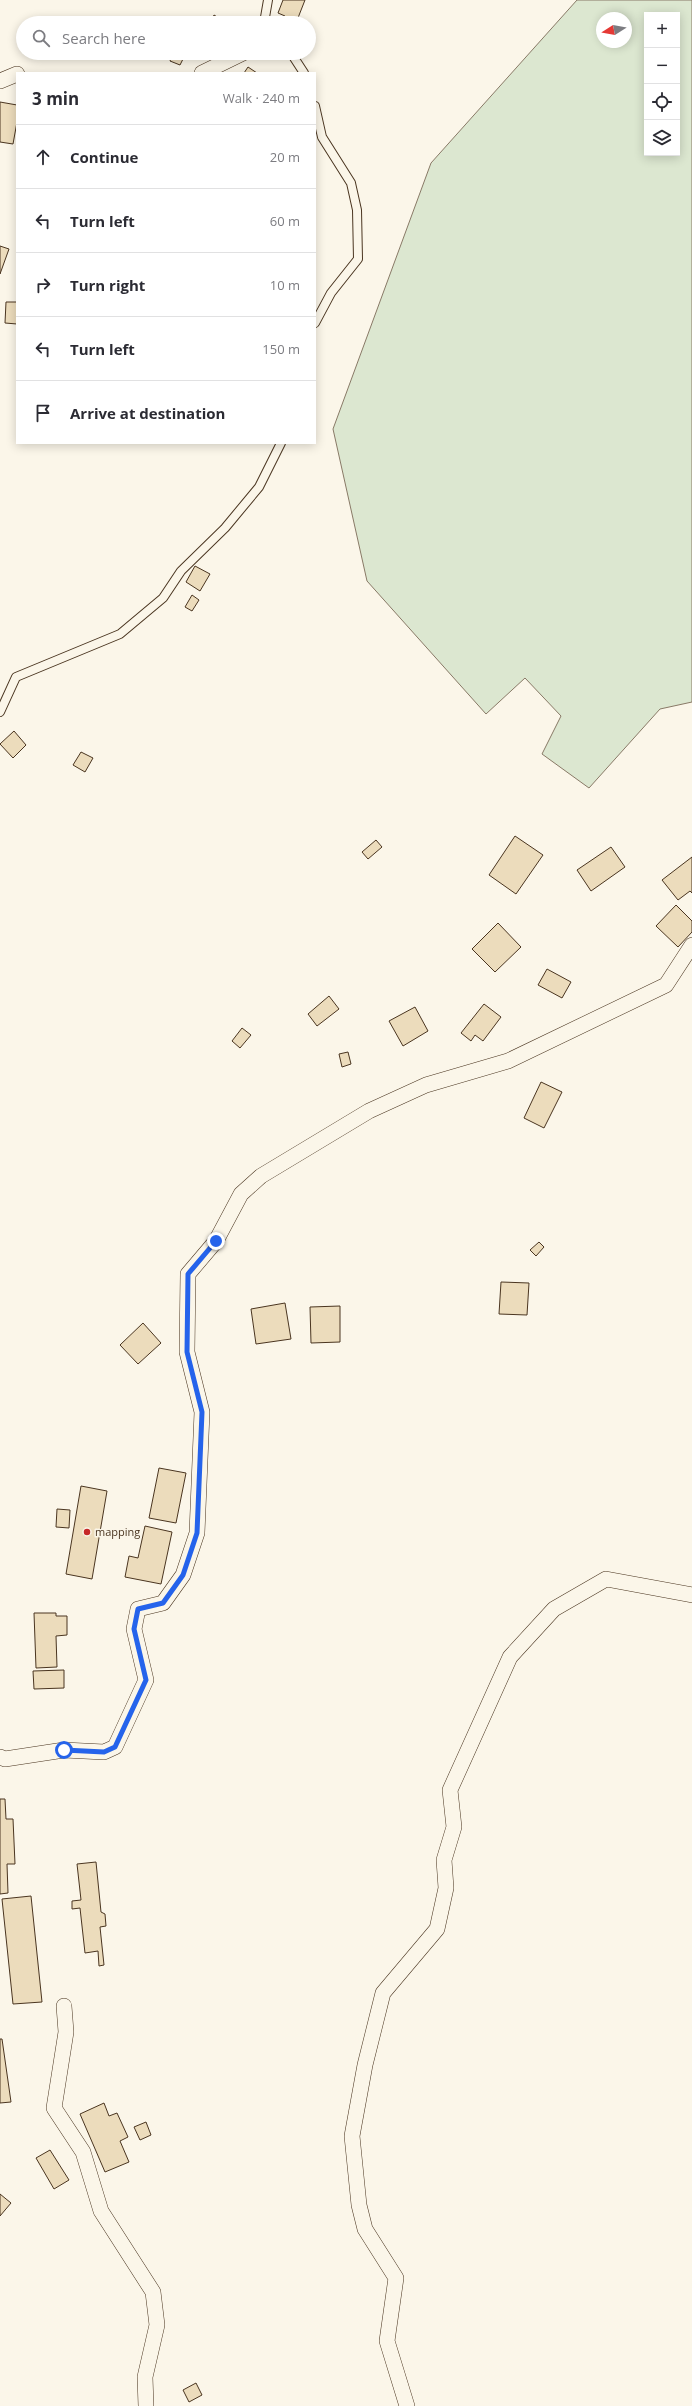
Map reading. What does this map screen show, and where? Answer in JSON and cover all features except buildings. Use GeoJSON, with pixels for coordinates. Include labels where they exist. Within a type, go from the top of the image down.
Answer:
{"type":"FeatureCollection","features":[{"type":"Feature","properties":{"kind":"street"},"geometry":{"type":"LineString","coordinates":[[204,72],[229,60]]}},
{"type":"Feature","properties":{"kind":"street"},"geometry":{"type":"LineString","coordinates":[[0,81],[16,74]]}},
{"type":"Feature","properties":{"kind":"street"},"geometry":{"type":"LineString","coordinates":[[0,1757],[6,1759],[64,1750],[104,1752],[115,1747],[146,1680],[134,1629],[138,1609],[163,1603],[183,1575],[197,1533],[202,1412],[187,1352],[188,1274],[216,1241],[241,1194],[260,1176],[369,1111],[426,1085],[508,1061],[666,985],[692,945]]}},
{"type":"Feature","properties":{"kind":"street"},"geometry":{"type":"LineString","coordinates":[[407,2406],[387,2341],[396,2278],[365,2229],[359,2205],[352,2136],[365,2065],[383,1993],[437,1929],[446,1888],[444,1860],[454,1827],[450,1790],[510,1657],[554,1609],[606,1579],[692,1595]]}},
{"type":"Feature","properties":{"kind":"street"},"geometry":{"type":"LineString","coordinates":[[64,2006],[66,2032],[54,2108],[83,2152],[101,2211],[153,2292],[157,2325],[145,2377],[146,2406]]}},
{"type":"Feature","properties":{"kind":"lane"},"geometry":{"type":"LineString","coordinates":[[265,16],[268,0]]}},
{"type":"Feature","properties":{"kind":"lane"},"geometry":{"type":"LineString","coordinates":[[296,60],[303,72]]}},
{"type":"Feature","properties":{"kind":"lane"},"geometry":{"type":"LineString","coordinates":[[316,110],[322,136],[351,184],[357,210],[358,259],[331,293],[316,321]]}},
{"type":"Feature","properties":{"kind":"lane"},"geometry":{"type":"LineString","coordinates":[[0,712],[16,677],[120,634],[162,598],[181,571],[225,528],[259,488],[281,444]]}},
{"type":"Feature","properties":{"kind":"green space"},"geometry":{"type":"Polygon","coordinates":[[[577,0],[692,0],[692,702],[660,709],[589,788],[542,754],[561,716],[525,678],[486,714],[367,581],[333,429],[431,163],[577,0]]]}},
{"type":"Feature","properties":{"kind":"place","name":"mapping"},"geometry":{"type":"Point","coordinates":[87,1532]}},
{"type":"Feature","properties":{"kind":"route"},"geometry":{"type":"LineString","coordinates":[[64,1750],[104,1752],[115,1747],[146,1680],[134,1629],[138,1609],[163,1603],[183,1575],[197,1533],[202,1412],[187,1352],[188,1274],[216,1241]]}}]}
